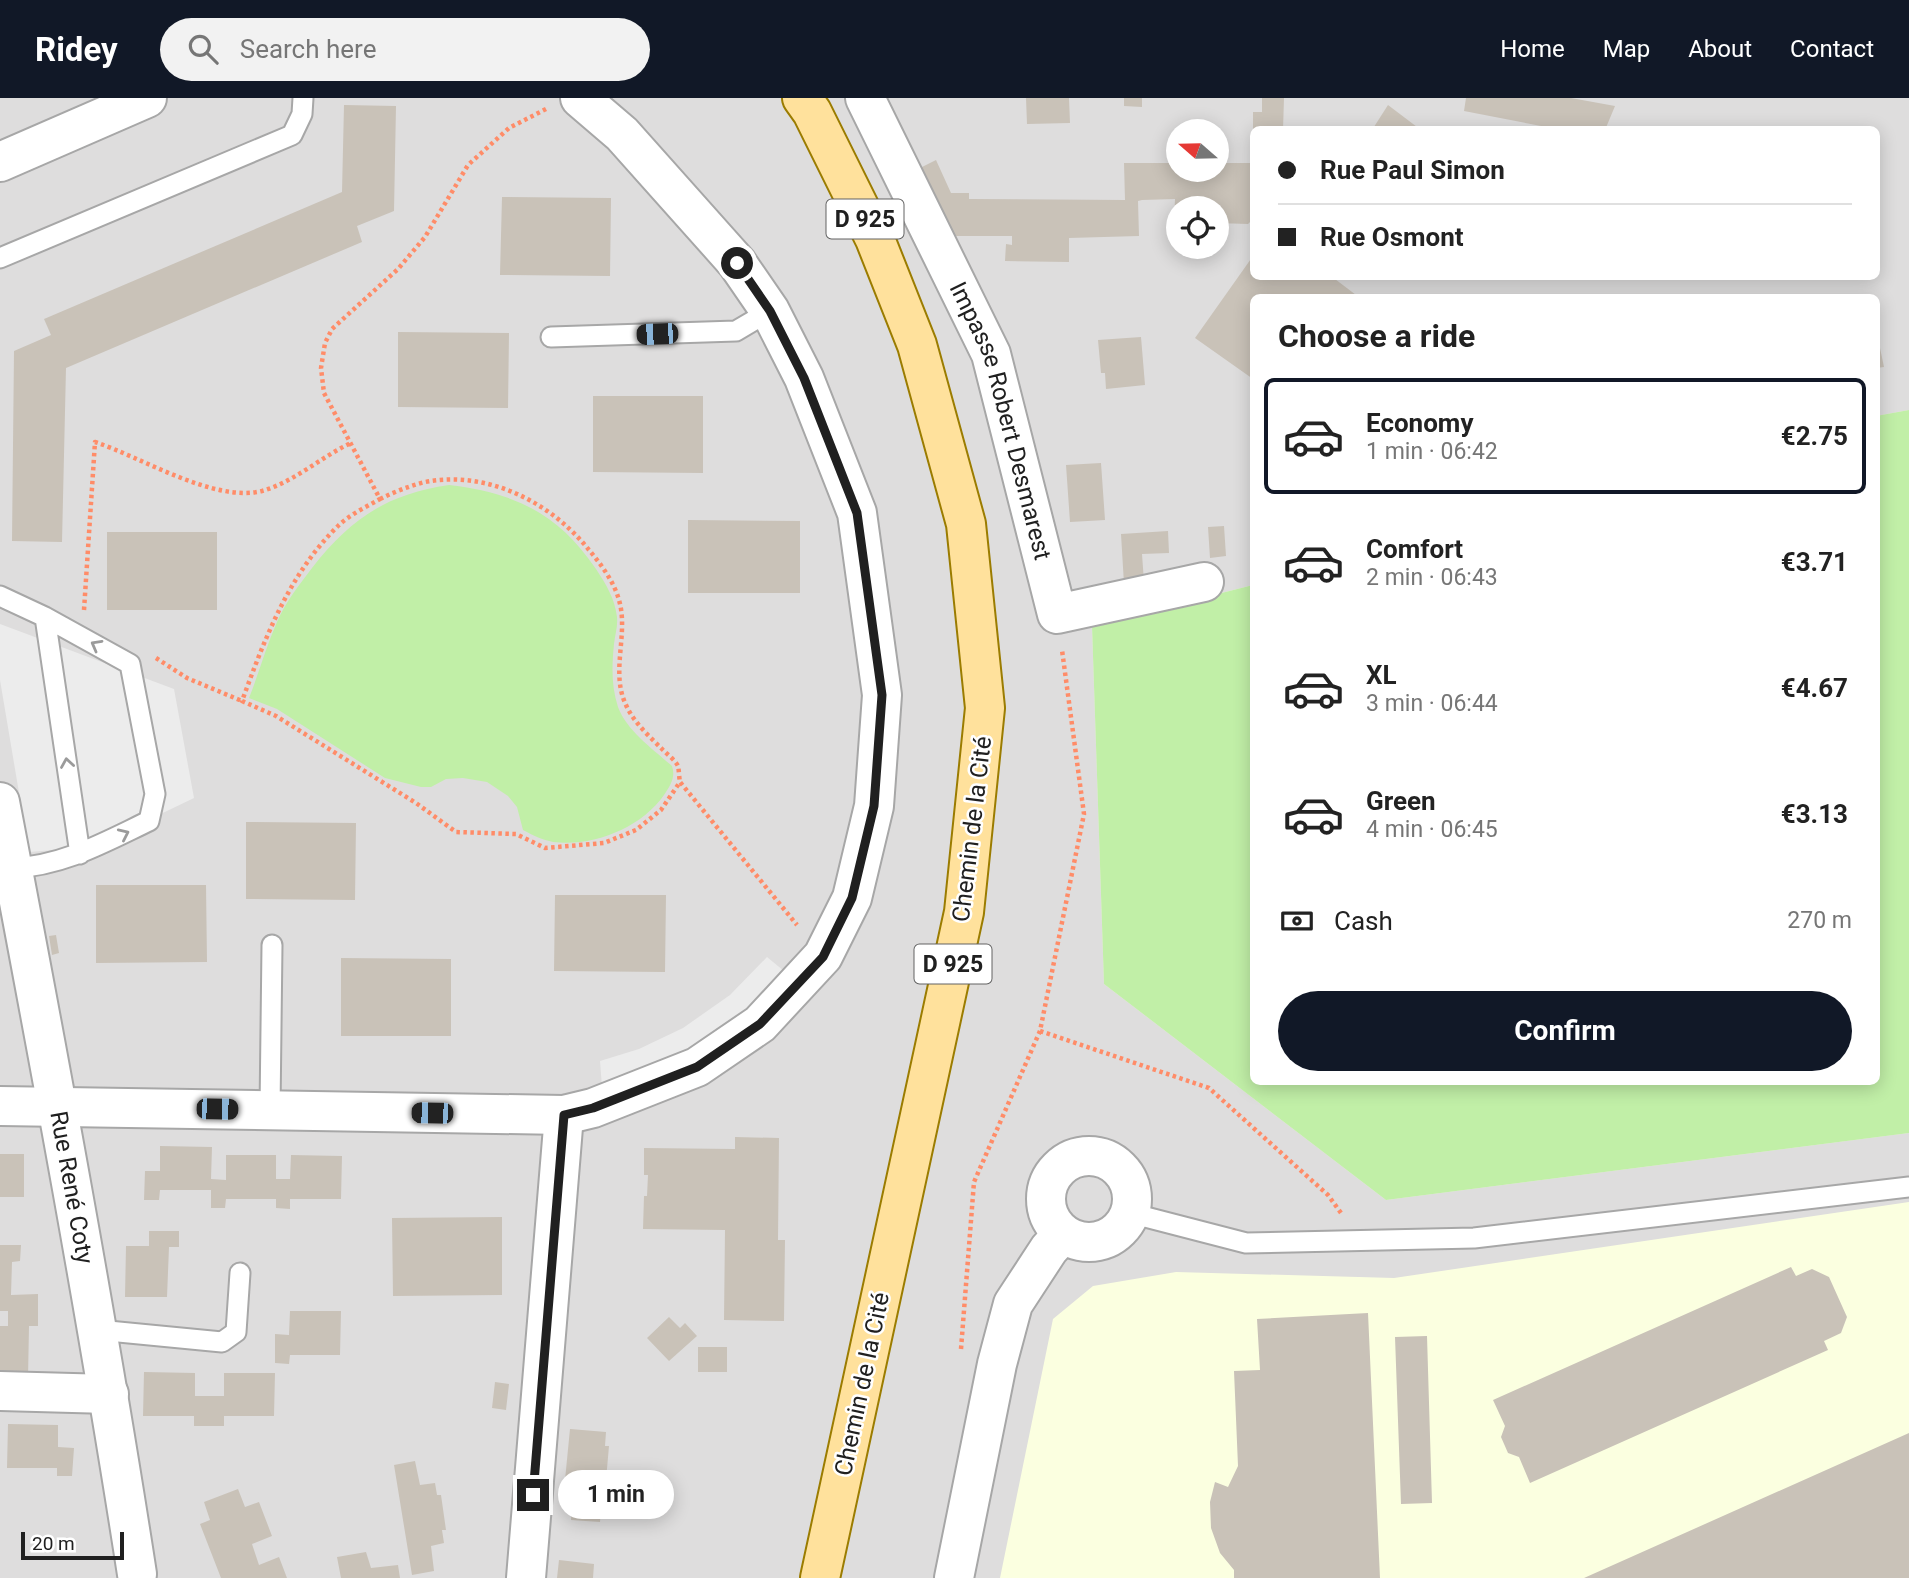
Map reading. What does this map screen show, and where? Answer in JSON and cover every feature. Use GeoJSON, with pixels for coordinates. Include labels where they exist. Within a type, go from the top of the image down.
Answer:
{"type":"FeatureCollection","features":[{"type":"Feature","properties":{"kind":"main road","name":"Chemin de la Cité"},"geometry":{"type":"LineString","coordinates":[[802,98],[812,112],[875,239],[917,345],[966,524],[985,708],[964,912],[820,1578]]}},
{"type":"Feature","properties":{"kind":"street"},"geometry":{"type":"LineString","coordinates":[[0,162],[147,98]]}},
{"type":"Feature","properties":{"kind":"street","name":"Impasse Robert Desmarest"},"geometry":{"type":"LineString","coordinates":[[865,98],[991,354],[1057,614]]}},
{"type":"Feature","properties":{"kind":"street"},"geometry":{"type":"LineString","coordinates":[[0,1107],[564,1115],[593,1108],[697,1067],[760,1024],[823,957],[852,898],[874,806],[882,695],[857,513],[804,378],[770,311],[737,263],[623,116],[567,101]]}},
{"type":"Feature","properties":{"kind":"street"},"geometry":{"type":"LineString","coordinates":[[1057,614],[1205,582]]}},
{"type":"Feature","properties":{"kind":"street","name":"Rue René Coty"},"geometry":{"type":"LineString","coordinates":[[0,802],[98,1329],[139,1577]]}},
{"type":"Feature","properties":{"kind":"street"},"geometry":{"type":"LineString","coordinates":[[526,1578],[564,1115]]}},
{"type":"Feature","properties":{"kind":"street"},"geometry":{"type":"LineString","coordinates":[[1097,1156],[1117,1166],[1130,1184],[1130,1213],[1124,1225],[1114,1235],[1102,1241],[1075,1241],[1053,1224],[1045,1196],[1049,1181],[1057,1169],[1069,1160],[1097,1156]]}},
{"type":"Feature","properties":{"kind":"street"},"geometry":{"type":"LineString","coordinates":[[954,1578],[1013,1304],[1049,1249],[1063,1234]]}},
{"type":"Feature","properties":{"kind":"street"},"geometry":{"type":"LineString","coordinates":[[0,1391],[109,1394]]}},
{"type":"Feature","properties":{"kind":"lane"},"geometry":{"type":"LineString","coordinates":[[0,258],[292,135],[302,114],[303,98]]}},
{"type":"Feature","properties":{"kind":"lane"},"geometry":{"type":"LineString","coordinates":[[551,337],[736,331],[770,311]]}},
{"type":"Feature","properties":{"kind":"lane"},"geometry":{"type":"LineString","coordinates":[[0,596],[45,617],[130,664],[155,794],[149,821],[80,854],[35,867],[13,868]]}},
{"type":"Feature","properties":{"kind":"lane"},"geometry":{"type":"LineString","coordinates":[[45,617],[80,854]]}},
{"type":"Feature","properties":{"kind":"lane"},"geometry":{"type":"LineString","coordinates":[[270,1110],[272,944]]}},
{"type":"Feature","properties":{"kind":"lane"},"geometry":{"type":"LineString","coordinates":[[1130,1213],[1246,1243],[1474,1238],[1900,1188],[1909,1204]]}},
{"type":"Feature","properties":{"kind":"lane"},"geometry":{"type":"LineString","coordinates":[[98,1329],[222,1342],[236,1332],[240,1273]]}},
{"type":"Feature","properties":{"kind":"path"},"geometry":{"type":"LineString","coordinates":[[380,499],[324,393],[321,368],[325,343],[332,329],[398,269],[425,237],[468,164],[509,128],[567,101]]}},
{"type":"Feature","properties":{"kind":"path"},"geometry":{"type":"LineString","coordinates":[[83,616],[95,442],[192,482],[245,494],[283,482],[351,443]]}},
{"type":"Feature","properties":{"kind":"path"},"geometry":{"type":"LineString","coordinates":[[242,701],[276,614],[295,580],[339,524],[380,499],[426,482],[455,481],[493,485],[526,497],[552,513],[578,536],[601,565],[619,596],[622,613],[619,682],[625,705],[638,725],[677,765],[680,782],[823,957]]}},
{"type":"Feature","properties":{"kind":"path"},"geometry":{"type":"LineString","coordinates":[[998,1364],[961,1348],[974,1182],[1040,1031],[1084,814],[1057,614]]}},
{"type":"Feature","properties":{"kind":"path"},"geometry":{"type":"LineString","coordinates":[[144,651],[187,678],[276,716],[416,803],[456,832],[516,834],[544,848],[604,843],[635,830],[661,810],[680,782]]}},
{"type":"Feature","properties":{"kind":"path"},"geometry":{"type":"LineString","coordinates":[[1040,1031],[1209,1088],[1328,1195],[1359,1240]]}},
{"type":"Feature","properties":{"kind":"shaded area"},"geometry":{"type":"Polygon","coordinates":[[[0,98],[1909,98],[1909,410],[1880,415],[1880,294],[1250,294],[1250,586],[1092,626],[1104,984],[1386,1200],[1909,1133],[1909,1578],[0,1578],[0,98]]]}},
{"type":"Feature","properties":{"kind":"shaded area"},"geometry":{"type":"Polygon","coordinates":[[[0,624],[174,689],[194,798],[92,847],[29,852],[0,680],[0,624]]]}},
{"type":"Feature","properties":{"kind":"shaded area"},"geometry":{"type":"Polygon","coordinates":[[[767,957],[790,976],[710,1044],[602,1087],[600,1061],[639,1049],[683,1028],[730,995],[767,957]]]}},
{"type":"Feature","properties":{"kind":"shaded area"},"geometry":{"type":"Polygon","coordinates":[[[1909,1202],[1909,1578],[1000,1578],[1053,1319],[1093,1286],[1176,1272],[1394,1278],[1909,1202]]]}},
{"type":"Feature","properties":{"kind":"green space"},"geometry":{"type":"Polygon","coordinates":[[[1909,410],[1909,1133],[1386,1200],[1104,984],[1092,626],[1250,586],[1250,1085],[1880,1085],[1880,415],[1909,410]]]}},
{"type":"Feature","properties":{"kind":"green space"},"geometry":{"type":"Polygon","coordinates":[[[449,485],[494,494],[533,509],[566,533],[607,586],[617,617],[613,676],[618,707],[634,732],[672,766],[673,770],[672,781],[664,795],[643,817],[629,826],[600,838],[584,841],[568,843],[545,840],[523,830],[517,807],[508,796],[487,782],[463,778],[446,779],[431,787],[421,787],[385,778],[277,709],[249,698],[280,615],[326,551],[356,523],[388,502],[449,485]]]}},
{"type":"Feature","properties":{"kind":"building"},"geometry":{"type":"Polygon","coordinates":[[[1026,98],[1069,98],[1070,123],[1027,124],[1026,98]]]}},
{"type":"Feature","properties":{"kind":"building"},"geometry":{"type":"Polygon","coordinates":[[[1124,98],[1142,98],[1142,107],[1124,106],[1124,98]]]}},
{"type":"Feature","properties":{"kind":"building"},"geometry":{"type":"Polygon","coordinates":[[[1262,98],[1284,98],[1283,126],[1253,126],[1253,112],[1262,112],[1262,98]]]}},
{"type":"Feature","properties":{"kind":"building"},"geometry":{"type":"Polygon","coordinates":[[[1466,98],[1571,98],[1615,106],[1607,126],[1541,126],[1464,111],[1466,98]]]}},
{"type":"Feature","properties":{"kind":"building"},"geometry":{"type":"Polygon","coordinates":[[[344,105],[396,106],[394,211],[357,226],[362,242],[66,368],[62,542],[12,541],[14,351],[51,335],[44,319],[342,192],[344,105]]]}},
{"type":"Feature","properties":{"kind":"building"},"geometry":{"type":"Polygon","coordinates":[[[1388,105],[1416,126],[1375,126],[1388,105]]]}},
{"type":"Feature","properties":{"kind":"building"},"geometry":{"type":"Polygon","coordinates":[[[936,160],[951,193],[969,193],[969,199],[1125,200],[1124,163],[1166,163],[1166,182],[1229,182],[1229,163],[1250,163],[1248,224],[1229,223],[1229,196],[1166,196],[1166,199],[1138,201],[1139,236],[1069,238],[1069,262],[1005,261],[1006,244],[1012,245],[1012,236],[949,236],[916,170],[936,160]]]}},
{"type":"Feature","properties":{"kind":"building"},"geometry":{"type":"Polygon","coordinates":[[[502,197],[611,198],[610,276],[500,275],[502,197]]]}},
{"type":"Feature","properties":{"kind":"building"},"geometry":{"type":"Polygon","coordinates":[[[1250,260],[1250,280],[1336,280],[1355,294],[1250,294],[1250,377],[1195,338],[1250,260]]]}},
{"type":"Feature","properties":{"kind":"building"},"geometry":{"type":"Polygon","coordinates":[[[398,332],[509,333],[508,408],[398,407],[398,332]]]}},
{"type":"Feature","properties":{"kind":"building"},"geometry":{"type":"Polygon","coordinates":[[[1141,337],[1145,385],[1106,389],[1105,373],[1101,373],[1098,340],[1141,337]]]}},
{"type":"Feature","properties":{"kind":"building"},"geometry":{"type":"Polygon","coordinates":[[[1880,348],[1884,367],[1880,368],[1880,348]]]}},
{"type":"Feature","properties":{"kind":"building"},"geometry":{"type":"Polygon","coordinates":[[[593,396],[703,396],[703,473],[593,472],[593,396]]]}},
{"type":"Feature","properties":{"kind":"building"},"geometry":{"type":"Polygon","coordinates":[[[1101,463],[1105,520],[1070,522],[1066,465],[1101,463]]]}},
{"type":"Feature","properties":{"kind":"building"},"geometry":{"type":"Polygon","coordinates":[[[688,520],[800,521],[800,593],[688,593],[688,520]]]}},
{"type":"Feature","properties":{"kind":"building"},"geometry":{"type":"Polygon","coordinates":[[[1224,526],[1226,556],[1210,558],[1208,527],[1224,526]]]}},
{"type":"Feature","properties":{"kind":"building"},"geometry":{"type":"Polygon","coordinates":[[[1168,531],[1169,553],[1142,554],[1144,582],[1124,584],[1121,534],[1168,531]]]}},
{"type":"Feature","properties":{"kind":"building"},"geometry":{"type":"Polygon","coordinates":[[[107,532],[217,532],[217,610],[107,610],[107,532]]]}},
{"type":"Feature","properties":{"kind":"building"},"geometry":{"type":"Polygon","coordinates":[[[246,822],[356,823],[355,900],[246,899],[246,822]]]}},
{"type":"Feature","properties":{"kind":"building"},"geometry":{"type":"Polygon","coordinates":[[[96,885],[206,885],[207,962],[96,963],[96,885]]]}},
{"type":"Feature","properties":{"kind":"building"},"geometry":{"type":"Polygon","coordinates":[[[555,895],[666,895],[665,972],[554,971],[555,895]]]}},
{"type":"Feature","properties":{"kind":"building"},"geometry":{"type":"Polygon","coordinates":[[[56,935],[59,953],[52,955],[49,936],[56,935]]]}},
{"type":"Feature","properties":{"kind":"building"},"geometry":{"type":"Polygon","coordinates":[[[341,958],[451,959],[451,1036],[341,1036],[341,958]]]}},
{"type":"Feature","properties":{"kind":"building"},"geometry":{"type":"Polygon","coordinates":[[[735,1137],[779,1138],[778,1240],[785,1240],[784,1321],[724,1320],[725,1230],[643,1229],[648,1175],[644,1175],[644,1148],[735,1149],[735,1137]]]}},
{"type":"Feature","properties":{"kind":"building"},"geometry":{"type":"Polygon","coordinates":[[[160,1146],[212,1147],[211,1179],[226,1180],[226,1155],[276,1155],[276,1179],[290,1179],[291,1155],[342,1156],[341,1199],[290,1199],[290,1209],[276,1208],[276,1199],[226,1199],[225,1208],[211,1208],[211,1190],[160,1190],[159,1200],[144,1200],[145,1171],[160,1171],[160,1146]]]}},
{"type":"Feature","properties":{"kind":"building"},"geometry":{"type":"Polygon","coordinates":[[[0,1154],[24,1154],[24,1197],[0,1197],[0,1154]]]}},
{"type":"Feature","properties":{"kind":"building"},"geometry":{"type":"Polygon","coordinates":[[[502,1217],[502,1295],[393,1296],[392,1218],[502,1217]]]}},
{"type":"Feature","properties":{"kind":"building"},"geometry":{"type":"Polygon","coordinates":[[[149,1231],[179,1231],[179,1247],[169,1247],[167,1297],[125,1297],[126,1246],[149,1246],[149,1231]]]}},
{"type":"Feature","properties":{"kind":"building"},"geometry":{"type":"Polygon","coordinates":[[[0,1245],[21,1245],[20,1261],[12,1262],[11,1295],[38,1294],[38,1326],[29,1326],[28,1378],[0,1377],[0,1326],[8,1326],[8,1311],[0,1311],[0,1245]]]}},
{"type":"Feature","properties":{"kind":"building"},"geometry":{"type":"Polygon","coordinates":[[[1791,1267],[1796,1276],[1812,1269],[1829,1277],[1847,1317],[1841,1333],[1824,1341],[1828,1350],[1530,1483],[1519,1457],[1508,1453],[1501,1437],[1505,1426],[1493,1400],[1791,1267]]]}},
{"type":"Feature","properties":{"kind":"building"},"geometry":{"type":"Polygon","coordinates":[[[290,1311],[341,1311],[340,1355],[290,1355],[289,1364],[275,1363],[275,1334],[289,1335],[290,1311]]]}},
{"type":"Feature","properties":{"kind":"building"},"geometry":{"type":"Polygon","coordinates":[[[1368,1313],[1380,1578],[1234,1578],[1234,1570],[1220,1553],[1211,1528],[1210,1502],[1215,1482],[1228,1487],[1238,1466],[1234,1371],[1260,1370],[1257,1319],[1368,1313]]]}},
{"type":"Feature","properties":{"kind":"building"},"geometry":{"type":"Polygon","coordinates":[[[669,1317],[680,1328],[685,1323],[697,1336],[669,1361],[647,1338],[669,1317]]]}},
{"type":"Feature","properties":{"kind":"building"},"geometry":{"type":"Polygon","coordinates":[[[1427,1336],[1432,1503],[1401,1504],[1395,1337],[1427,1336]]]}},
{"type":"Feature","properties":{"kind":"building"},"geometry":{"type":"Polygon","coordinates":[[[698,1347],[727,1347],[727,1372],[698,1372],[698,1347]]]}},
{"type":"Feature","properties":{"kind":"building"},"geometry":{"type":"Polygon","coordinates":[[[144,1372],[195,1373],[195,1396],[224,1396],[224,1373],[275,1373],[274,1416],[224,1416],[224,1426],[194,1426],[194,1416],[143,1416],[144,1372]]]}},
{"type":"Feature","properties":{"kind":"building"},"geometry":{"type":"Polygon","coordinates":[[[495,1382],[509,1384],[506,1410],[492,1408],[495,1382]]]}},
{"type":"Feature","properties":{"kind":"building"},"geometry":{"type":"Polygon","coordinates":[[[8,1424],[58,1425],[58,1447],[74,1448],[72,1476],[57,1476],[57,1468],[7,1468],[8,1424]]]}},
{"type":"Feature","properties":{"kind":"building"},"geometry":{"type":"Polygon","coordinates":[[[570,1429],[606,1432],[605,1446],[609,1446],[606,1480],[602,1480],[601,1493],[564,1490],[570,1429]]]}},
{"type":"Feature","properties":{"kind":"building"},"geometry":{"type":"Polygon","coordinates":[[[1909,1433],[1909,1578],[1584,1578],[1909,1433]]]}},
{"type":"Feature","properties":{"kind":"building"},"geometry":{"type":"Polygon","coordinates":[[[415,1461],[420,1485],[435,1483],[437,1495],[441,1495],[446,1530],[442,1530],[444,1543],[431,1546],[434,1571],[412,1575],[394,1465],[415,1461]]]}},
{"type":"Feature","properties":{"kind":"building"},"geometry":{"type":"Polygon","coordinates":[[[238,1489],[245,1507],[259,1502],[272,1536],[252,1544],[259,1565],[279,1557],[287,1578],[221,1578],[200,1524],[210,1520],[204,1502],[238,1489]]]}},
{"type":"Feature","properties":{"kind":"building"},"geometry":{"type":"Polygon","coordinates":[[[572,1506],[601,1508],[600,1522],[571,1520],[572,1506]]]}},
{"type":"Feature","properties":{"kind":"building"},"geometry":{"type":"Polygon","coordinates":[[[366,1552],[371,1568],[398,1565],[400,1578],[341,1578],[337,1557],[366,1552]]]}},
{"type":"Feature","properties":{"kind":"building"},"geometry":{"type":"Polygon","coordinates":[[[559,1560],[594,1564],[593,1578],[557,1578],[559,1560]]]}},
{"type":"Feature","properties":{"kind":"route"},"geometry":{"type":"LineString","coordinates":[[533,1495],[564,1115],[593,1108],[697,1067],[760,1024],[823,957],[852,898],[874,806],[882,695],[857,513],[804,378],[770,311],[737,263]]}}]}
